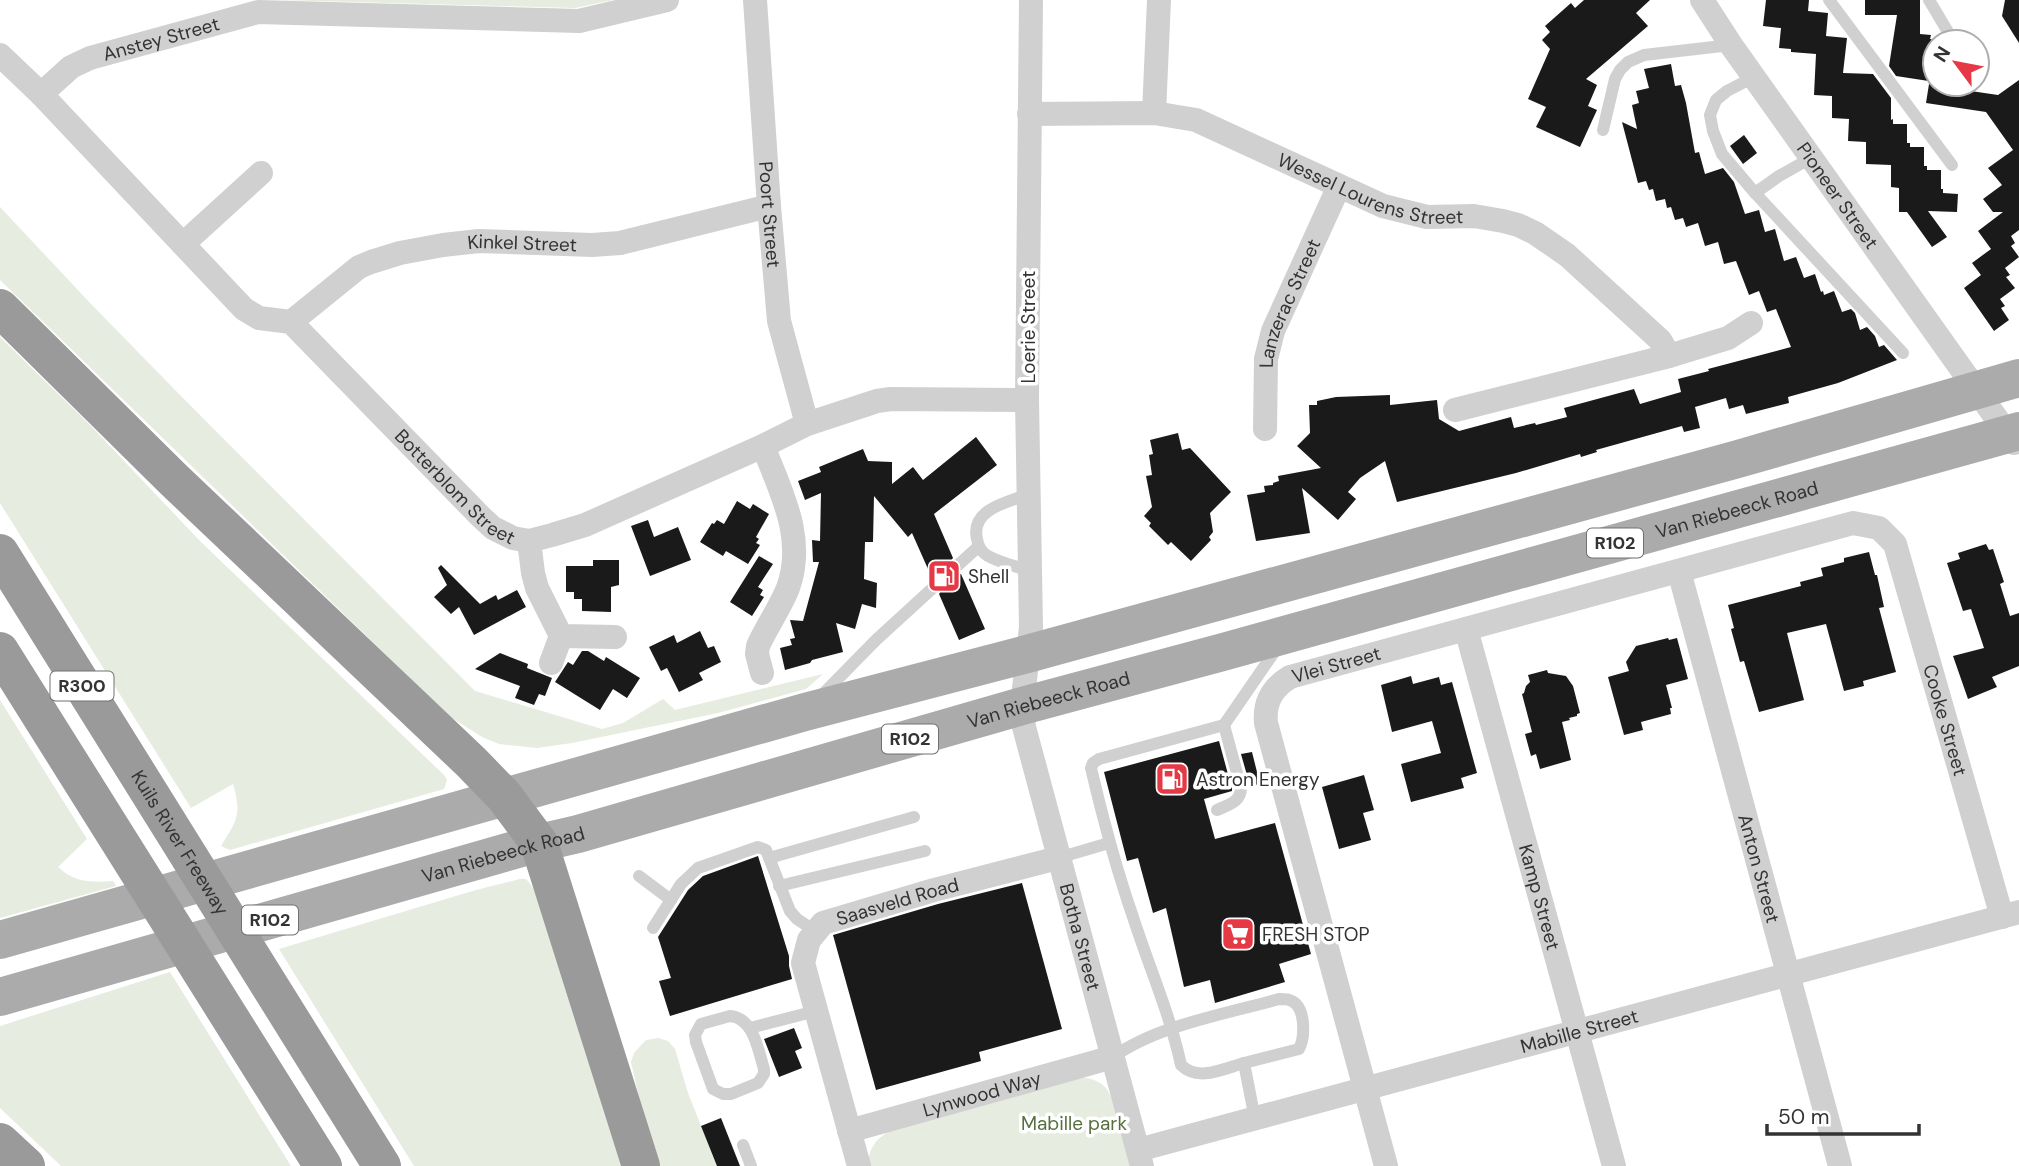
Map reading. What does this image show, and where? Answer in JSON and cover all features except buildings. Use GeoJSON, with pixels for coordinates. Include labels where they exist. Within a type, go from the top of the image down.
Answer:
{"type":"FeatureCollection","features":[{"type":"Feature","properties":{"kind":"highway"},"geometry":{"type":"LineString","coordinates":[[0,308],[173,479],[471,762],[504,796],[540,843],[641,1166]]}},
{"type":"Feature","properties":{"kind":"highway","name":"Kuils River Freeway"},"geometry":{"type":"LineString","coordinates":[[0,554],[382,1166]]}},
{"type":"Feature","properties":{"kind":"highway","name":"R300"},"geometry":{"type":"LineString","coordinates":[[0,651],[323,1166]]}},
{"type":"Feature","properties":{"kind":"highway"},"geometry":{"type":"LineString","coordinates":[[0,1142],[26,1166]]}},
{"type":"Feature","properties":{"kind":"main road","name":"R102"},"geometry":{"type":"LineString","coordinates":[[0,940],[805,712],[1027,654],[2019,378]]}},
{"type":"Feature","properties":{"kind":"main road"},"geometry":{"type":"LineString","coordinates":[[1738,458],[1773,461],[1853,450],[1956,422],[1982,425],[2015,438]]}},
{"type":"Feature","properties":{"kind":"main road","name":"Van Riebeeck Road"},"geometry":{"type":"LineString","coordinates":[[0,997],[540,843],[591,831],[1022,706],[2015,438]]}},
{"type":"Feature","properties":{"kind":"street","name":"Anstey Street"},"geometry":{"type":"LineString","coordinates":[[41,94],[71,67],[90,58],[258,12],[579,21],[667,0]]}},
{"type":"Feature","properties":{"kind":"street","name":"Poort Street"},"geometry":{"type":"LineString","coordinates":[[755,0],[779,321],[807,424]]}},
{"type":"Feature","properties":{"kind":"street","name":"Loerie Street"},"geometry":{"type":"LineString","coordinates":[[1027,654],[1031,627],[1027,400],[1031,0]]}},
{"type":"Feature","properties":{"kind":"street"},"geometry":{"type":"LineString","coordinates":[[1154,113],[1159,0]]}},
{"type":"Feature","properties":{"kind":"street","name":"Pioneer Street"},"geometry":{"type":"LineString","coordinates":[[1702,0],[1976,391],[2015,438]]}},
{"type":"Feature","properties":{"kind":"street"},"geometry":{"type":"LineString","coordinates":[[0,55],[41,94],[244,309],[259,318],[291,322]]}},
{"type":"Feature","properties":{"kind":"street","name":"Wessel Lourens Street"},"geometry":{"type":"LineString","coordinates":[[1029,114],[1154,113],[1196,120],[1383,206],[1427,217],[1489,218],[1518,225],[1567,255],[1660,340],[1669,356]]}},
{"type":"Feature","properties":{"kind":"street"},"geometry":{"type":"LineString","coordinates":[[183,244],[261,173]]}},
{"type":"Feature","properties":{"kind":"street","name":"Lanzerac Street"},"geometry":{"type":"LineString","coordinates":[[1265,429],[1266,359],[1273,331],[1339,186]]}},
{"type":"Feature","properties":{"kind":"street","name":"Kinkel Street"},"geometry":{"type":"LineString","coordinates":[[291,322],[359,268],[400,253],[479,240],[608,245],[769,206]]}},
{"type":"Feature","properties":{"kind":"street","name":"Botterblom Street"},"geometry":{"type":"LineString","coordinates":[[291,322],[481,517],[493,528],[513,538],[529,541],[586,525],[807,424],[877,401],[1027,400]]}},
{"type":"Feature","properties":{"kind":"street"},"geometry":{"type":"LineString","coordinates":[[1455,410],[1669,356],[1728,338],[1751,323]]}},
{"type":"Feature","properties":{"kind":"street"},"geometry":{"type":"LineString","coordinates":[[762,673],[757,654],[758,646],[789,586],[794,547],[792,520],[763,446]]}},
{"type":"Feature","properties":{"kind":"street","name":"Vlei Street"},"geometry":{"type":"LineString","coordinates":[[1386,1166],[1266,723],[1266,706],[1274,689],[1290,677],[1853,523],[1879,528]]}},
{"type":"Feature","properties":{"kind":"street","name":"Cooke Street"},"geometry":{"type":"LineString","coordinates":[[1879,528],[1895,544],[2010,914]]}},
{"type":"Feature","properties":{"kind":"street"},"geometry":{"type":"LineString","coordinates":[[529,541],[537,588],[561,636],[551,663]]}},
{"type":"Feature","properties":{"kind":"street","name":"Anton Street"},"geometry":{"type":"LineString","coordinates":[[1679,571],[1840,1166]]}},
{"type":"Feature","properties":{"kind":"street","name":"Kamp Street"},"geometry":{"type":"LineString","coordinates":[[1466,629],[1614,1166]]}},
{"type":"Feature","properties":{"kind":"street"},"geometry":{"type":"LineString","coordinates":[[561,636],[615,637]]}},
{"type":"Feature","properties":{"kind":"street","name":"Botha Street"},"geometry":{"type":"LineString","coordinates":[[1027,654],[1022,706],[1024,727],[1140,1158]]}},
{"type":"Feature","properties":{"kind":"street","name":"Saasveld Road"},"geometry":{"type":"LineString","coordinates":[[859,1166],[803,962],[809,940],[823,923],[934,890],[1058,858]]}},
{"type":"Feature","properties":{"kind":"street","name":"Mabille Street"},"geometry":{"type":"LineString","coordinates":[[1140,1158],[1255,1119],[2010,914]]}},
{"type":"Feature","properties":{"kind":"street","name":"Lynwood Way"},"geometry":{"type":"LineString","coordinates":[[849,1131],[1113,1057]]}},
{"type":"Feature","properties":{"kind":"lane"},"geometry":{"type":"LineString","coordinates":[[1829,0],[1952,165]]}},
{"type":"Feature","properties":{"kind":"lane"},"geometry":{"type":"LineString","coordinates":[[1929,0],[1946,28]]}},
{"type":"Feature","properties":{"kind":"lane"},"geometry":{"type":"LineString","coordinates":[[1603,130],[1615,79],[1628,62],[1644,55],[1731,45]]}},
{"type":"Feature","properties":{"kind":"lane"},"geometry":{"type":"LineString","coordinates":[[1754,77],[1716,100],[1710,115],[1722,154],[1903,353]]}},
{"type":"Feature","properties":{"kind":"lane"},"geometry":{"type":"LineString","coordinates":[[1755,193],[1811,158]]}},
{"type":"Feature","properties":{"kind":"lane"},"geometry":{"type":"LineString","coordinates":[[1029,494],[988,510],[979,520],[975,532],[978,547],[986,555],[1029,571]]}},
{"type":"Feature","properties":{"kind":"lane"},"geometry":{"type":"LineString","coordinates":[[957,566],[978,547]]}},
{"type":"Feature","properties":{"kind":"lane"},"geometry":{"type":"LineString","coordinates":[[805,712],[876,640],[935,586]]}},
{"type":"Feature","properties":{"kind":"lane"},"geometry":{"type":"LineString","coordinates":[[1113,1057],[1141,1040],[1173,1029],[1279,999],[1293,1001],[1299,1006],[1305,1034],[1299,1049],[1204,1074],[1194,1074],[1181,1065],[1173,1029],[1109,843],[1091,768],[1098,759],[1224,725],[1288,633]]}},
{"type":"Feature","properties":{"kind":"lane"},"geometry":{"type":"LineString","coordinates":[[1217,810],[1237,800],[1241,794],[1224,725]]}},
{"type":"Feature","properties":{"kind":"lane"},"geometry":{"type":"LineString","coordinates":[[769,858],[914,817]]}},
{"type":"Feature","properties":{"kind":"lane"},"geometry":{"type":"LineString","coordinates":[[1058,858],[1109,843]]}},
{"type":"Feature","properties":{"kind":"lane"},"geometry":{"type":"LineString","coordinates":[[653,928],[681,884],[698,868],[758,847],[766,850],[790,911],[815,931]]}},
{"type":"Feature","properties":{"kind":"lane"},"geometry":{"type":"LineString","coordinates":[[779,886],[925,851]]}},
{"type":"Feature","properties":{"kind":"lane"},"geometry":{"type":"LineString","coordinates":[[639,876],[671,900]]}},
{"type":"Feature","properties":{"kind":"lane"},"geometry":{"type":"LineString","coordinates":[[750,1028],[816,1011]]}},
{"type":"Feature","properties":{"kind":"lane"},"geometry":{"type":"LineString","coordinates":[[730,1016],[739,1016],[750,1028],[764,1069],[762,1079],[731,1094],[718,1093],[713,1089],[696,1042],[697,1029],[701,1024],[730,1016]]}},
{"type":"Feature","properties":{"kind":"lane"},"geometry":{"type":"LineString","coordinates":[[1244,1063],[1255,1119]]}},
{"type":"Feature","properties":{"kind":"lane"},"geometry":{"type":"LineString","coordinates":[[743,1146],[751,1166]]}},
{"type":"Feature","properties":{"kind":"green space"},"geometry":{"type":"Polygon","coordinates":[[[277,0],[613,0],[575,8],[277,0]]]}},
{"type":"Feature","properties":{"kind":"green space"},"geometry":{"type":"Polygon","coordinates":[[[0,207],[180,395],[475,691],[602,729],[623,723],[663,699],[675,710],[823,674],[806,689],[718,713],[572,743],[537,748],[499,744],[482,737],[449,716],[0,280],[0,207]]]}},
{"type":"Feature","properties":{"kind":"green space"},"geometry":{"type":"Polygon","coordinates":[[[0,337],[88,423],[200,541],[445,776],[447,780],[444,789],[230,850],[221,846],[236,817],[237,803],[233,784],[191,808],[0,503],[0,337]]]}},
{"type":"Feature","properties":{"kind":"green space"},"geometry":{"type":"Polygon","coordinates":[[[0,700],[87,839],[58,867],[77,879],[113,881],[116,886],[0,918],[0,700]]]}},
{"type":"Feature","properties":{"kind":"green space"},"geometry":{"type":"Polygon","coordinates":[[[526,879],[542,905],[626,1166],[414,1166],[279,949],[526,879]]]}},
{"type":"Feature","properties":{"kind":"green space"},"geometry":{"type":"Polygon","coordinates":[[[170,972],[291,1166],[61,1166],[0,1108],[0,1026],[170,972]]]}},
{"type":"Feature","properties":{"kind":"green space"},"geometry":{"type":"Polygon","coordinates":[[[658,1038],[668,1041],[675,1049],[688,1093],[717,1166],[658,1166],[631,1062],[634,1053],[646,1040],[658,1038]]]}},
{"type":"Feature","properties":{"kind":"green space","name":"Mabille park"},"geometry":{"type":"Polygon","coordinates":[[[1080,1077],[1099,1083],[1109,1092],[1131,1166],[868,1166],[873,1146],[888,1132],[1080,1077]]]}},
{"type":"Feature","properties":{"kind":"place","name":"Shell"},"geometry":{"type":"Point","coordinates":[944,576]}},
{"type":"Feature","properties":{"kind":"place","name":"Astron Energy"},"geometry":{"type":"Point","coordinates":[1172,779]}},
{"type":"Feature","properties":{"kind":"place","name":"FRESH STOP"},"geometry":{"type":"Point","coordinates":[1238,934]}}]}
